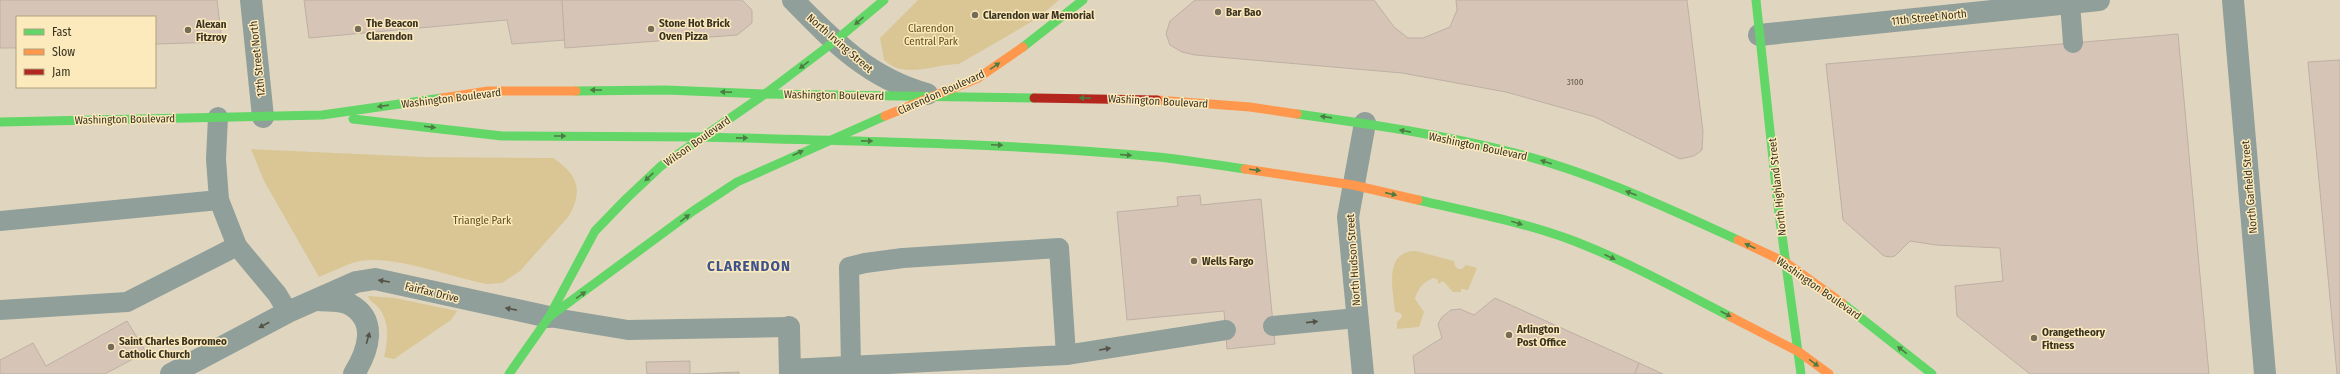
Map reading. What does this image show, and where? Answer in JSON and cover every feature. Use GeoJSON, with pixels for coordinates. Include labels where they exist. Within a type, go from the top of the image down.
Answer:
{"type":"FeatureCollection","features":[{"type":"Feature","properties":{"kind":"main road","name":"Wilson Boulevard"},"geometry":{"type":"LineString","coordinates":[[509,374],[549,317],[595,231],[661,166],[765,94],[835,41],[884,0]]}},
{"type":"Feature","properties":{"kind":"main road","name":"Clarendon Boulevard"},"geometry":{"type":"LineString","coordinates":[[828,140],[936,97],[978,78],[1018,51],[1083,0]]}},
{"type":"Feature","properties":{"kind":"main road","name":"North Highland Street"},"geometry":{"type":"LineString","coordinates":[[1756,0],[1785,262],[1801,374]]}},
{"type":"Feature","properties":{"kind":"main road","name":"Washington Boulevard"},"geometry":{"type":"LineString","coordinates":[[0,122],[218,117],[263,118],[322,115],[488,91],[666,90],[765,94],[1168,100],[1250,107],[1365,123],[1515,153],[1583,174],[1651,200],[1785,262],[1859,316],[1932,374]]}},
{"type":"Feature","properties":{"kind":"main road","name":"Washington Boulevard"},"geometry":{"type":"LineString","coordinates":[[322,115],[502,136],[828,140],[968,144],[1160,157],[1353,185],[1512,221],[1574,241],[1648,274],[1799,352],[1829,374]]}},
{"type":"Feature","properties":{"kind":"main road","name":"Wilson Boulevard"},"geometry":{"type":"LineString","coordinates":[[549,317],[694,211],[737,182],[828,140]]}},
{"type":"Feature","properties":{"kind":"street","name":"12th Street North"},"geometry":{"type":"LineString","coordinates":[[250,0],[263,118]]}},
{"type":"Feature","properties":{"kind":"street","name":"North Irving Street"},"geometry":{"type":"LineString","coordinates":[[793,0],[835,41],[866,68],[885,79],[906,88],[936,97]]}},
{"type":"Feature","properties":{"kind":"street","name":"11th Street North"},"geometry":{"type":"LineString","coordinates":[[1759,35],[2099,0]]}},
{"type":"Feature","properties":{"kind":"street","name":"North Garfield Street"},"geometry":{"type":"LineString","coordinates":[[2233,0],[2265,374]]}},
{"type":"Feature","properties":{"kind":"street","name":"North Hudson Street"},"geometry":{"type":"LineString","coordinates":[[1363,374],[1348,217],[1365,123]]}},
{"type":"Feature","properties":{"kind":"street","name":"Fairfax Drive"},"geometry":{"type":"LineString","coordinates":[[170,374],[288,312],[356,282],[375,279],[549,317]]}},
{"type":"Feature","properties":{"kind":"street","name":"Fairfax Drive"},"geometry":{"type":"LineString","coordinates":[[318,300],[349,304],[365,318],[370,331],[361,363],[354,374]]}},
{"type":"Feature","properties":{"kind":"street"},"geometry":{"type":"LineString","coordinates":[[789,327],[790,371]]}},
{"type":"Feature","properties":{"kind":"lane"},"geometry":{"type":"LineString","coordinates":[[2070,3],[2073,43]]}},
{"type":"Feature","properties":{"kind":"lane"},"geometry":{"type":"LineString","coordinates":[[218,117],[216,159],[219,200],[237,246],[277,294],[288,312]]}},
{"type":"Feature","properties":{"kind":"lane"},"geometry":{"type":"LineString","coordinates":[[0,221],[219,200]]}},
{"type":"Feature","properties":{"kind":"lane"},"geometry":{"type":"LineString","coordinates":[[0,310],[127,302],[237,246]]}},
{"type":"Feature","properties":{"kind":"lane"},"geometry":{"type":"LineString","coordinates":[[851,366],[849,267],[865,263],[903,258],[1015,250],[1060,248],[1066,355]]}},
{"type":"Feature","properties":{"kind":"lane"},"geometry":{"type":"LineString","coordinates":[[549,317],[628,330],[789,327]]}},
{"type":"Feature","properties":{"kind":"lane"},"geometry":{"type":"LineString","coordinates":[[1273,326],[1357,318]]}},
{"type":"Feature","properties":{"kind":"lane"},"geometry":{"type":"LineString","coordinates":[[790,371],[851,366],[1066,355],[1226,330]]}},
{"type":"Feature","properties":{"kind":"green space","name":"Clarendon Central Park"},"geometry":{"type":"Polygon","coordinates":[[[918,0],[1059,0],[1038,18],[959,64],[905,70],[892,66],[884,60],[880,38],[918,0]]]}},
{"type":"Feature","properties":{"kind":"green space","name":"Triangle Park"},"geometry":{"type":"Polygon","coordinates":[[[251,149],[424,157],[553,158],[573,176],[577,190],[576,198],[569,216],[520,271],[502,283],[487,284],[406,264],[374,260],[355,262],[319,277],[264,181],[251,149]]]}},
{"type":"Feature","properties":{"kind":"green space"},"geometry":{"type":"Polygon","coordinates":[[[1416,251],[1454,261],[1455,266],[1458,269],[1462,269],[1466,265],[1477,268],[1468,290],[1461,289],[1461,292],[1453,292],[1443,281],[1438,284],[1438,280],[1434,278],[1427,281],[1419,289],[1415,299],[1424,312],[1419,327],[1397,329],[1397,322],[1402,317],[1401,313],[1395,312],[1392,283],[1394,264],[1399,257],[1406,253],[1416,251]]]}},
{"type":"Feature","properties":{"kind":"green space"},"geometry":{"type":"Polygon","coordinates":[[[368,296],[395,298],[457,311],[451,320],[394,359],[384,357],[387,338],[385,318],[377,305],[370,300],[368,296]]]}},
{"type":"Feature","properties":{"kind":"building","name":"Alexan Fitzroy"},"geometry":{"type":"Polygon","coordinates":[[[0,0],[217,0],[222,42],[156,44],[156,16],[16,16],[16,48],[0,48],[0,0]]]}},
{"type":"Feature","properties":{"kind":"building","name":"The Beacon Clarendon"},"geometry":{"type":"Polygon","coordinates":[[[304,0],[562,0],[565,40],[512,44],[507,20],[309,38],[304,0]]]}},
{"type":"Feature","properties":{"kind":"building"},"geometry":{"type":"Polygon","coordinates":[[[562,0],[742,0],[752,10],[752,23],[737,35],[565,48],[562,0]]]}},
{"type":"Feature","properties":{"kind":"building"},"geometry":{"type":"Polygon","coordinates":[[[1195,0],[1374,0],[1394,27],[1408,38],[1423,38],[1450,27],[1457,10],[1456,0],[1687,0],[1703,132],[1702,150],[1694,156],[1680,159],[1595,117],[1506,92],[1402,73],[1195,55],[1182,52],[1170,45],[1166,34],[1170,21],[1195,0]]]}},
{"type":"Feature","properties":{"kind":"building"},"geometry":{"type":"Polygon","coordinates":[[[2178,34],[2209,374],[2030,374],[1957,316],[1955,286],[2003,281],[2000,248],[1936,245],[1910,241],[1895,256],[1884,256],[1843,220],[1826,64],[2178,34]]]}},
{"type":"Feature","properties":{"kind":"building"},"geometry":{"type":"Polygon","coordinates":[[[2340,60],[2340,374],[2337,374],[2308,62],[2340,60]]]}},
{"type":"Feature","properties":{"kind":"building","name":"Wells Fargo"},"geometry":{"type":"Polygon","coordinates":[[[1200,195],[1201,205],[1261,199],[1275,344],[1227,349],[1224,311],[1127,320],[1117,212],[1178,206],[1177,197],[1200,195]]]}},
{"type":"Feature","properties":{"kind":"building","name":"Arlington Post Office"},"geometry":{"type":"Polygon","coordinates":[[[1495,298],[1639,363],[1635,374],[1415,374],[1413,356],[1442,338],[1438,324],[1442,317],[1451,310],[1460,309],[1474,315],[1495,298]]]}},
{"type":"Feature","properties":{"kind":"building","name":"Saint Charles Borromeo Catholic Church"},"geometry":{"type":"Polygon","coordinates":[[[127,321],[146,352],[105,374],[0,374],[0,360],[33,343],[46,366],[127,321]]]}},
{"type":"Feature","properties":{"kind":"building"},"geometry":{"type":"Polygon","coordinates":[[[690,361],[690,374],[647,374],[646,362],[690,361]]]}},
{"type":"Feature","properties":{"kind":"building"},"geometry":{"type":"Polygon","coordinates":[[[1639,363],[1663,374],[1635,374],[1639,363]]]}},
{"type":"Feature","properties":{"kind":"building"},"geometry":{"type":"Polygon","coordinates":[[[739,372],[739,374],[691,374],[739,372]]]}},
{"type":"Feature","properties":{"kind":"traffic: fast"},"geometry":{"type":"LineString","coordinates":[[509,374],[549,317],[595,231],[626,199],[661,166],[765,94],[835,41],[884,0]]}},
{"type":"Feature","properties":{"kind":"traffic: fast"},"geometry":{"type":"LineString","coordinates":[[1023,47],[1083,0]]}},
{"type":"Feature","properties":{"kind":"traffic: fast"},"geometry":{"type":"LineString","coordinates":[[1756,0],[1778,206],[1801,374]]}},
{"type":"Feature","properties":{"kind":"traffic: fast"},"geometry":{"type":"LineString","coordinates":[[576,91],[666,90],[765,94]]}},
{"type":"Feature","properties":{"kind":"traffic: fast"},"geometry":{"type":"LineString","coordinates":[[765,94],[1034,98]]}},
{"type":"Feature","properties":{"kind":"traffic: fast"},"geometry":{"type":"LineString","coordinates":[[0,122],[322,115],[442,98]]}},
{"type":"Feature","properties":{"kind":"traffic: fast"},"geometry":{"type":"LineString","coordinates":[[1297,114],[1434,135],[1544,161],[1601,181],[1683,215],[1738,240]]}},
{"type":"Feature","properties":{"kind":"traffic: fast"},"geometry":{"type":"LineString","coordinates":[[549,317],[693,211],[737,182],[885,116]]}},
{"type":"Feature","properties":{"kind":"traffic: fast"},"geometry":{"type":"LineString","coordinates":[[353,119],[502,136],[703,137]]}},
{"type":"Feature","properties":{"kind":"traffic: fast"},"geometry":{"type":"LineString","coordinates":[[703,137],[931,143],[1101,152],[1158,157],[1245,169]]}},
{"type":"Feature","properties":{"kind":"traffic: fast"},"geometry":{"type":"LineString","coordinates":[[1418,200],[1536,228],[1574,241],[1634,267],[1731,317]]}},
{"type":"Feature","properties":{"kind":"traffic: fast"},"geometry":{"type":"LineString","coordinates":[[1842,303],[1932,374]]}},
{"type":"Feature","properties":{"kind":"traffic: slow"},"geometry":{"type":"LineString","coordinates":[[885,116],[978,78],[1023,47]]}},
{"type":"Feature","properties":{"kind":"traffic: slow"},"geometry":{"type":"LineString","coordinates":[[442,98],[488,91],[576,91]]}},
{"type":"Feature","properties":{"kind":"traffic: slow"},"geometry":{"type":"LineString","coordinates":[[1157,100],[1250,107],[1297,114]]}},
{"type":"Feature","properties":{"kind":"traffic: slow"},"geometry":{"type":"LineString","coordinates":[[1245,169],[1353,185],[1418,200]]}},
{"type":"Feature","properties":{"kind":"traffic: slow"},"geometry":{"type":"LineString","coordinates":[[1738,240],[1785,262],[1842,303]]}},
{"type":"Feature","properties":{"kind":"traffic: slow"},"geometry":{"type":"LineString","coordinates":[[1731,317],[1799,352],[1829,374]]}},
{"type":"Feature","properties":{"kind":"traffic: jam"},"geometry":{"type":"LineString","coordinates":[[1034,98],[1157,100]]}},
{"type":"Feature","properties":{"kind":"place","name":"Bar Bao"},"geometry":{"type":"Point","coordinates":[1218,12]}},
{"type":"Feature","properties":{"kind":"place","name":"Clarendon war Memorial"},"geometry":{"type":"Point","coordinates":[975,15]}},
{"type":"Feature","properties":{"kind":"place","name":"The Beacon Clarendon"},"geometry":{"type":"Point","coordinates":[358,29]}},
{"type":"Feature","properties":{"kind":"place","name":"Stone Hot Brick Oven Pizza"},"geometry":{"type":"Point","coordinates":[651,29]}},
{"type":"Feature","properties":{"kind":"place","name":"Alexan Fitzroy"},"geometry":{"type":"Point","coordinates":[188,30]}},
{"type":"Feature","properties":{"kind":"place","name":"Wells Fargo"},"geometry":{"type":"Point","coordinates":[1194,261]}},
{"type":"Feature","properties":{"kind":"place","name":"Arlington Post Office"},"geometry":{"type":"Point","coordinates":[1509,335]}},
{"type":"Feature","properties":{"kind":"place","name":"Orangetheory Fitness"},"geometry":{"type":"Point","coordinates":[2034,338]}},
{"type":"Feature","properties":{"kind":"place","name":"Saint Charles Borromeo Catholic Church"},"geometry":{"type":"Point","coordinates":[111,347]}},
{"type":"Feature","properties":{"kind":"district","name":"CLARENDON"},"geometry":{"type":"Point","coordinates":[749,266]}}]}
